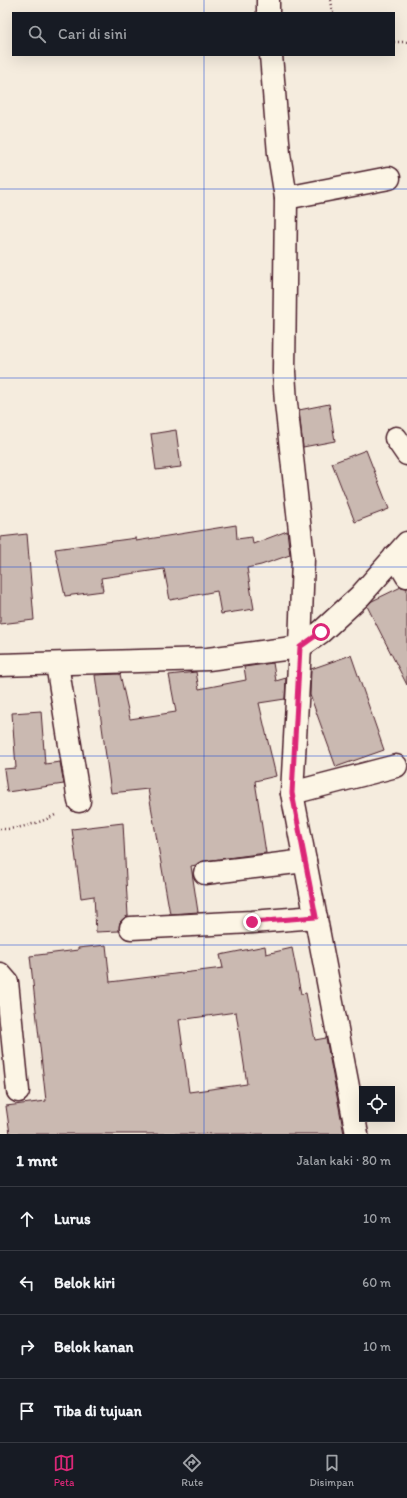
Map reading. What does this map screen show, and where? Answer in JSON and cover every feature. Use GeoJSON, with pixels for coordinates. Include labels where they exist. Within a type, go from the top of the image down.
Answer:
{"type":"FeatureCollection","features":[{"type":"Feature","properties":{"kind":"street"},"geometry":{"type":"LineString","coordinates":[[268,0],[268,12]]}},
{"type":"Feature","properties":{"kind":"street"},"geometry":{"type":"LineString","coordinates":[[271,56],[279,154],[286,198],[284,372],[303,558],[292,793],[357,1134]]}},
{"type":"Feature","properties":{"kind":"street"},"geometry":{"type":"LineString","coordinates":[[286,198],[389,178]]}},
{"type":"Feature","properties":{"kind":"street"},"geometry":{"type":"LineString","coordinates":[[0,665],[208,659],[300,647],[321,632],[360,596],[401,550]]}},
{"type":"Feature","properties":{"kind":"street"},"geometry":{"type":"LineString","coordinates":[[401,550],[407,576]]}},
{"type":"Feature","properties":{"kind":"street"},"geometry":{"type":"LineString","coordinates":[[57,664],[79,801]]}},
{"type":"Feature","properties":{"kind":"street"},"geometry":{"type":"LineString","coordinates":[[292,793],[396,766]]}},
{"type":"Feature","properties":{"kind":"street"},"geometry":{"type":"LineString","coordinates":[[204,873],[305,861]]}},
{"type":"Feature","properties":{"kind":"street"},"geometry":{"type":"LineString","coordinates":[[131,928],[316,917]]}},
{"type":"Feature","properties":{"kind":"street"},"geometry":{"type":"LineString","coordinates":[[0,974],[7,982],[18,1091]]}},
{"type":"Feature","properties":{"kind":"path"},"geometry":{"type":"LineString","coordinates":[[330,0],[333,12]]}},
{"type":"Feature","properties":{"kind":"path"},"geometry":{"type":"LineString","coordinates":[[395,42],[407,42]]}},
{"type":"Feature","properties":{"kind":"path"},"geometry":{"type":"LineString","coordinates":[[0,829],[7,829],[47,820],[79,801]]}},
{"type":"Feature","properties":{"kind":"building"},"geometry":{"type":"Polygon","coordinates":[[[329,404],[335,441],[303,447],[299,410],[329,404]]]}},
{"type":"Feature","properties":{"kind":"building"},"geometry":{"type":"Polygon","coordinates":[[[176,430],[181,467],[156,470],[151,434],[176,430]]]}},
{"type":"Feature","properties":{"kind":"building"},"geometry":{"type":"Polygon","coordinates":[[[366,450],[389,509],[355,522],[332,463],[366,450]]]}},
{"type":"Feature","properties":{"kind":"building"},"geometry":{"type":"Polygon","coordinates":[[[236,525],[237,539],[252,537],[253,544],[287,531],[290,555],[247,568],[254,609],[221,614],[217,591],[170,600],[164,569],[101,578],[103,591],[65,596],[55,549],[136,538],[136,541],[236,525]]]}},
{"type":"Feature","properties":{"kind":"building"},"geometry":{"type":"Polygon","coordinates":[[[27,534],[34,620],[0,624],[0,537],[27,534]]]}},
{"type":"Feature","properties":{"kind":"building"},"geometry":{"type":"Polygon","coordinates":[[[401,587],[407,588],[407,685],[367,606],[372,601],[401,587]]]}},
{"type":"Feature","properties":{"kind":"building"},"geometry":{"type":"Polygon","coordinates":[[[351,655],[384,750],[336,767],[310,695],[311,669],[351,655]]]}},
{"type":"Feature","properties":{"kind":"building"},"geometry":{"type":"Polygon","coordinates":[[[273,663],[276,681],[286,678],[285,699],[259,703],[276,776],[255,781],[266,853],[204,861],[191,866],[198,912],[170,914],[148,789],[111,793],[95,675],[120,674],[130,719],[176,712],[169,675],[196,672],[199,689],[246,680],[244,667],[273,663]]]}},
{"type":"Feature","properties":{"kind":"building"},"geometry":{"type":"Polygon","coordinates":[[[41,711],[45,764],[60,762],[64,784],[7,792],[4,769],[16,768],[12,713],[41,711]]]}},
{"type":"Feature","properties":{"kind":"building"},"geometry":{"type":"Polygon","coordinates":[[[123,823],[128,916],[120,922],[119,931],[96,932],[94,896],[81,898],[72,829],[123,823]]]}},
{"type":"Feature","properties":{"kind":"building"},"geometry":{"type":"Polygon","coordinates":[[[106,945],[110,982],[223,968],[220,955],[265,946],[266,954],[292,948],[301,994],[306,993],[315,1040],[326,1038],[344,1134],[10,1134],[6,1106],[46,1101],[30,956],[78,950],[78,948],[106,945]],[[236,1012],[179,1020],[189,1092],[247,1084],[236,1012]]]}},
{"type":"Feature","properties":{"kind":"route"},"geometry":{"type":"LineString","coordinates":[[252,922],[316,917],[292,793],[300,647],[321,632]]}}]}
